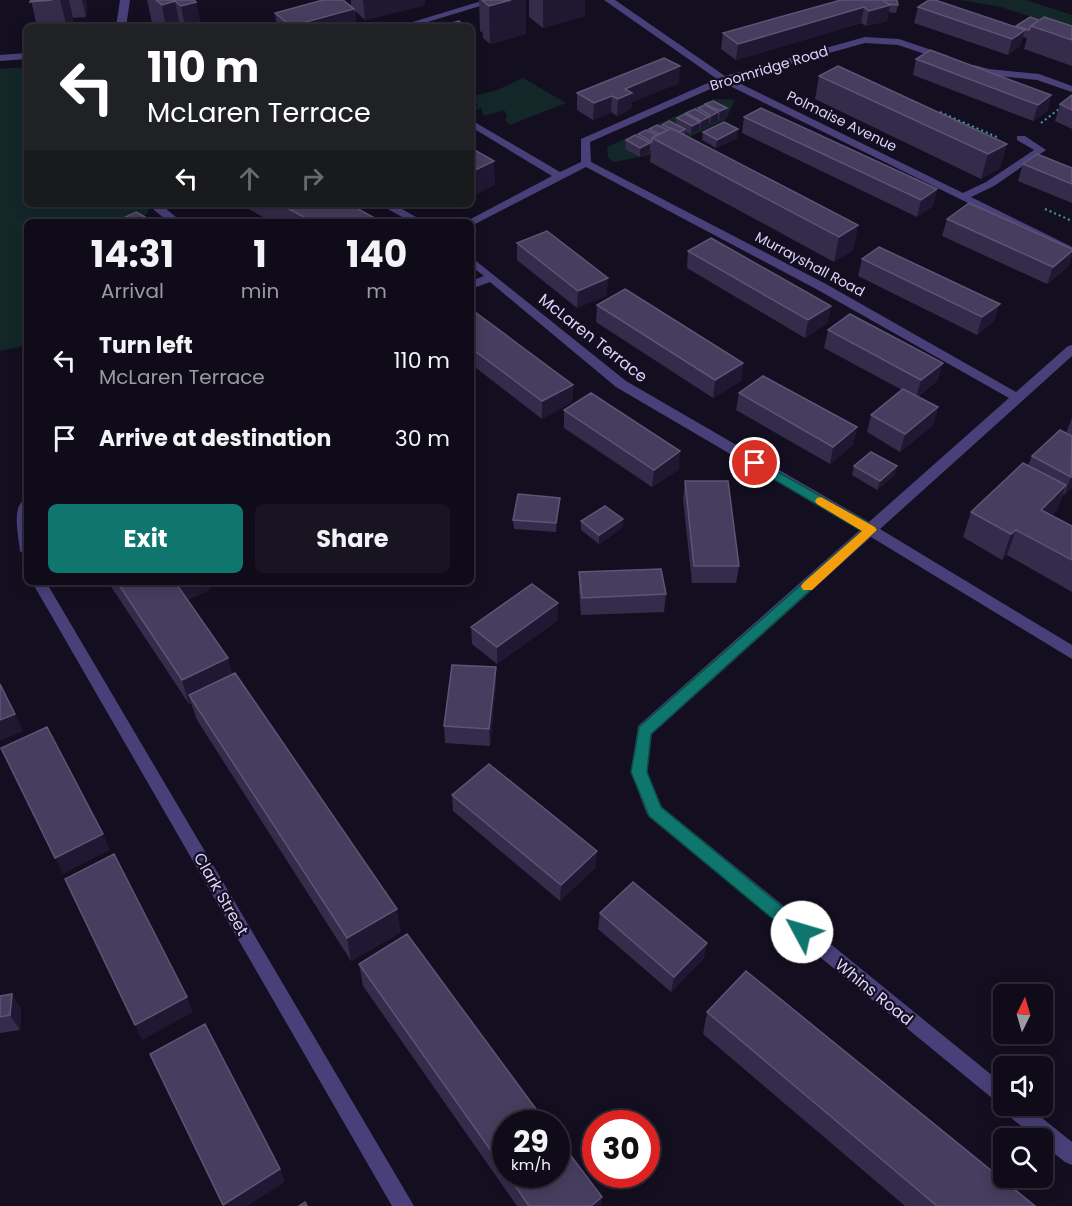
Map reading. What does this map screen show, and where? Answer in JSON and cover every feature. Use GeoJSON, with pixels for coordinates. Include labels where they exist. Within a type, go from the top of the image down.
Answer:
{"type":"FeatureCollection","features":[{"type":"Feature","properties":{"kind":"street"},"geometry":{"type":"LineString","coordinates":[[121,24],[125,0]]}},
{"type":"Feature","properties":{"kind":"street"},"geometry":{"type":"LineString","coordinates":[[411,24],[495,0]]}},
{"type":"Feature","properties":{"kind":"street","name":"Polmaise Avenue"},"geometry":{"type":"LineString","coordinates":[[609,0],[724,80],[1072,251]]}},
{"type":"Feature","properties":{"kind":"street","name":"Broomridge Road"},"geometry":{"type":"LineString","coordinates":[[586,163],[585,141],[724,80],[865,40],[899,42],[955,61]]}},
{"type":"Feature","properties":{"kind":"street"},"geometry":{"type":"LineString","coordinates":[[0,57],[24,56]]}},
{"type":"Feature","properties":{"kind":"street"},"geometry":{"type":"LineString","coordinates":[[966,65],[989,72],[1039,77],[1072,89]]}},
{"type":"Feature","properties":{"kind":"street"},"geometry":{"type":"LineString","coordinates":[[474,125],[560,177]]}},
{"type":"Feature","properties":{"kind":"street"},"geometry":{"type":"LineString","coordinates":[[962,197],[990,183],[1041,150],[1021,138]]}},
{"type":"Feature","properties":{"kind":"street"},"geometry":{"type":"LineString","coordinates":[[474,220],[586,163]]}},
{"type":"Feature","properties":{"kind":"street","name":"Murrayshall Road"},"geometry":{"type":"LineString","coordinates":[[586,163],[822,287],[1016,397]]}},
{"type":"Feature","properties":{"kind":"street"},"geometry":{"type":"LineString","coordinates":[[158,207],[172,219]]}},
{"type":"Feature","properties":{"kind":"street"},"geometry":{"type":"LineString","coordinates":[[391,207],[413,219]]}},
{"type":"Feature","properties":{"kind":"street","name":"McLaren Terrace"},"geometry":{"type":"LineString","coordinates":[[474,263],[621,384],[871,530],[1072,653]]}},
{"type":"Feature","properties":{"kind":"street"},"geometry":{"type":"LineString","coordinates":[[474,284],[490,278]]}},
{"type":"Feature","properties":{"kind":"street"},"geometry":{"type":"LineString","coordinates":[[871,530],[1016,397],[1072,349]]}},
{"type":"Feature","properties":{"kind":"street","name":"Whins Road"},"geometry":{"type":"LineString","coordinates":[[871,530],[644,731],[639,772],[655,812],[993,1089]]}},
{"type":"Feature","properties":{"kind":"street","name":"Clark Street"},"geometry":{"type":"LineString","coordinates":[[41,585],[404,1206]]}},
{"type":"Feature","properties":{"kind":"street"},"geometry":{"type":"LineString","coordinates":[[1024,1116],[1072,1155]]}},
{"type":"Feature","properties":{"kind":"green space"},"geometry":{"type":"Polygon","coordinates":[[[960,0],[1026,0],[1072,15],[1072,30],[1001,7],[960,0]]]}},
{"type":"Feature","properties":{"kind":"green space"},"geometry":{"type":"Polygon","coordinates":[[[24,67],[24,207],[149,207],[148,213],[139,219],[24,219],[24,346],[0,351],[0,69],[24,67]]]}},
{"type":"Feature","properties":{"kind":"green space"},"geometry":{"type":"Polygon","coordinates":[[[523,78],[566,103],[510,125],[505,120],[507,115],[504,110],[484,116],[481,108],[474,110],[478,105],[474,102],[474,96],[497,90],[523,78]]]}},
{"type":"Feature","properties":{"kind":"green space"},"geometry":{"type":"Polygon","coordinates":[[[714,99],[735,100],[726,119],[655,154],[614,162],[608,158],[607,147],[714,99]]]}},
{"type":"Feature","properties":{"kind":"building"},"geometry":{"type":"Polygon","coordinates":[[[156,0],[194,0],[196,2],[181,6],[175,1],[162,5],[156,0]]]}},
{"type":"Feature","properties":{"kind":"building"},"geometry":{"type":"Polygon","coordinates":[[[323,0],[343,0],[354,9],[298,24],[289,24],[275,13],[323,0]]]}},
{"type":"Feature","properties":{"kind":"building"},"geometry":{"type":"Polygon","coordinates":[[[482,0],[511,0],[489,6],[482,0]]]}},
{"type":"Feature","properties":{"kind":"building"},"geometry":{"type":"Polygon","coordinates":[[[841,0],[882,0],[890,5],[869,11],[864,7],[738,44],[723,33],[841,0]]]}},
{"type":"Feature","properties":{"kind":"building"},"geometry":{"type":"Polygon","coordinates":[[[882,0],[897,0],[898,5],[889,4],[882,0]]]}},
{"type":"Feature","properties":{"kind":"building"},"geometry":{"type":"Polygon","coordinates":[[[929,0],[1025,30],[1012,39],[918,7],[929,0]]]}},
{"type":"Feature","properties":{"kind":"building"},"geometry":{"type":"Polygon","coordinates":[[[1030,17],[1039,20],[1029,30],[1016,26],[1030,17]]]}},
{"type":"Feature","properties":{"kind":"building"},"geometry":{"type":"Polygon","coordinates":[[[1044,17],[1072,26],[1072,40],[1031,26],[1044,17]]]}},
{"type":"Feature","properties":{"kind":"building"},"geometry":{"type":"Polygon","coordinates":[[[930,50],[1051,95],[1038,105],[916,59],[930,50]]]}},
{"type":"Feature","properties":{"kind":"building"},"geometry":{"type":"Polygon","coordinates":[[[664,58],[680,66],[625,89],[632,93],[618,99],[612,96],[594,103],[577,93],[664,58]]]}},
{"type":"Feature","properties":{"kind":"building"},"geometry":{"type":"Polygon","coordinates":[[[838,66],[1007,144],[988,154],[819,76],[838,66]]]}},
{"type":"Feature","properties":{"kind":"building"},"geometry":{"type":"Polygon","coordinates":[[[1072,95],[1072,110],[1060,104],[1072,95]]]}},
{"type":"Feature","properties":{"kind":"building"},"geometry":{"type":"Polygon","coordinates":[[[713,101],[727,108],[720,111],[705,104],[713,101]]]}},
{"type":"Feature","properties":{"kind":"building"},"geometry":{"type":"Polygon","coordinates":[[[705,105],[718,112],[711,116],[698,108],[705,105]]]}},
{"type":"Feature","properties":{"kind":"building"},"geometry":{"type":"Polygon","coordinates":[[[761,108],[937,189],[921,200],[744,117],[761,108]]]}},
{"type":"Feature","properties":{"kind":"building"},"geometry":{"type":"Polygon","coordinates":[[[695,109],[709,117],[701,121],[686,113],[695,109]]]}},
{"type":"Feature","properties":{"kind":"building"},"geometry":{"type":"Polygon","coordinates":[[[685,114],[700,122],[692,126],[677,118],[685,114]]]}},
{"type":"Feature","properties":{"kind":"building"},"geometry":{"type":"Polygon","coordinates":[[[669,121],[685,129],[679,132],[662,125],[669,121]]]}},
{"type":"Feature","properties":{"kind":"building"},"geometry":{"type":"Polygon","coordinates":[[[724,122],[738,129],[717,140],[703,132],[724,122]]]}},
{"type":"Feature","properties":{"kind":"building"},"geometry":{"type":"Polygon","coordinates":[[[657,125],[668,130],[659,134],[649,129],[657,125]]]}},
{"type":"Feature","properties":{"kind":"building"},"geometry":{"type":"Polygon","coordinates":[[[671,128],[858,225],[839,237],[652,138],[671,128]]]}},
{"type":"Feature","properties":{"kind":"building"},"geometry":{"type":"Polygon","coordinates":[[[646,130],[657,135],[652,138],[652,142],[638,134],[646,130]]]}},
{"type":"Feature","properties":{"kind":"building"},"geometry":{"type":"Polygon","coordinates":[[[635,135],[650,143],[640,148],[626,140],[635,135]]]}},
{"type":"Feature","properties":{"kind":"building"},"geometry":{"type":"Polygon","coordinates":[[[474,150],[494,161],[474,171],[474,150]]]}},
{"type":"Feature","properties":{"kind":"building"},"geometry":{"type":"Polygon","coordinates":[[[1037,154],[1072,168],[1072,184],[1023,164],[1037,154]]]}},
{"type":"Feature","properties":{"kind":"building"},"geometry":{"type":"Polygon","coordinates":[[[969,203],[1072,249],[1072,251],[1053,267],[947,219],[969,203]]]}},
{"type":"Feature","properties":{"kind":"building"},"geometry":{"type":"Polygon","coordinates":[[[286,207],[354,207],[376,219],[308,219],[286,207]]]}},
{"type":"Feature","properties":{"kind":"building"},"geometry":{"type":"Polygon","coordinates":[[[136,212],[145,217],[141,219],[121,219],[136,212]]]}},
{"type":"Feature","properties":{"kind":"building"},"geometry":{"type":"Polygon","coordinates":[[[547,231],[608,278],[578,291],[517,243],[547,231]]]}},
{"type":"Feature","properties":{"kind":"building"},"geometry":{"type":"Polygon","coordinates":[[[711,238],[831,306],[808,320],[688,251],[711,238]]]}},
{"type":"Feature","properties":{"kind":"building"},"geometry":{"type":"Polygon","coordinates":[[[879,247],[1000,304],[982,317],[862,259],[879,247]]]}},
{"type":"Feature","properties":{"kind":"building"},"geometry":{"type":"Polygon","coordinates":[[[625,289],[743,363],[715,380],[597,305],[625,289]]]}},
{"type":"Feature","properties":{"kind":"building"},"geometry":{"type":"Polygon","coordinates":[[[474,311],[573,385],[542,401],[474,350],[474,311]]]}},
{"type":"Feature","properties":{"kind":"building"},"geometry":{"type":"Polygon","coordinates":[[[850,314],[943,363],[921,380],[828,330],[850,314]]]}},
{"type":"Feature","properties":{"kind":"building"},"geometry":{"type":"Polygon","coordinates":[[[763,376],[857,427],[833,447],[739,393],[763,376]]]}},
{"type":"Feature","properties":{"kind":"building"},"geometry":{"type":"Polygon","coordinates":[[[903,389],[938,407],[905,434],[871,415],[903,389]]]}},
{"type":"Feature","properties":{"kind":"building"},"geometry":{"type":"Polygon","coordinates":[[[591,393],[680,451],[654,470],[564,410],[591,393]]]}},
{"type":"Feature","properties":{"kind":"building"},"geometry":{"type":"Polygon","coordinates":[[[1060,430],[1072,436],[1071,477],[1032,456],[1060,430]]]}},
{"type":"Feature","properties":{"kind":"building"},"geometry":{"type":"Polygon","coordinates":[[[871,452],[897,466],[880,481],[854,466],[871,452]]]}},
{"type":"Feature","properties":{"kind":"building"},"geometry":{"type":"Polygon","coordinates":[[[1023,463],[1066,485],[1041,510],[1072,526],[1072,560],[1016,530],[1011,534],[971,512],[1023,463]]]}},
{"type":"Feature","properties":{"kind":"building"},"geometry":{"type":"Polygon","coordinates":[[[685,481],[728,481],[739,566],[694,566],[685,481]]]}},
{"type":"Feature","properties":{"kind":"building"},"geometry":{"type":"Polygon","coordinates":[[[518,494],[560,498],[556,523],[513,520],[518,494]]]}},
{"type":"Feature","properties":{"kind":"building"},"geometry":{"type":"Polygon","coordinates":[[[605,506],[623,519],[599,535],[581,521],[605,506]]]}},
{"type":"Feature","properties":{"kind":"building"},"geometry":{"type":"Polygon","coordinates":[[[661,569],[666,594],[582,598],[579,572],[661,569]]]}},
{"type":"Feature","properties":{"kind":"building"},"geometry":{"type":"Polygon","coordinates":[[[532,584],[558,603],[497,647],[471,627],[532,584]]]}},
{"type":"Feature","properties":{"kind":"building"},"geometry":{"type":"Polygon","coordinates":[[[119,585],[177,585],[228,658],[182,680],[119,585]]]}},
{"type":"Feature","properties":{"kind":"building"},"geometry":{"type":"Polygon","coordinates":[[[452,665],[496,667],[489,729],[444,726],[452,665]]]}},
{"type":"Feature","properties":{"kind":"building"},"geometry":{"type":"Polygon","coordinates":[[[235,673],[397,909],[347,938],[189,695],[235,673]]]}},
{"type":"Feature","properties":{"kind":"building"},"geometry":{"type":"Polygon","coordinates":[[[0,684],[15,714],[0,720],[0,684]]]}},
{"type":"Feature","properties":{"kind":"building"},"geometry":{"type":"Polygon","coordinates":[[[47,727],[103,834],[55,858],[1,748],[47,727]]]}},
{"type":"Feature","properties":{"kind":"building"},"geometry":{"type":"Polygon","coordinates":[[[489,764],[597,851],[561,885],[452,795],[489,764]]]}},
{"type":"Feature","properties":{"kind":"building"},"geometry":{"type":"Polygon","coordinates":[[[114,854],[187,997],[135,1025],[65,879],[114,854]]]}},
{"type":"Feature","properties":{"kind":"building"},"geometry":{"type":"Polygon","coordinates":[[[633,882],[707,943],[674,977],[600,913],[633,882]]]}},
{"type":"Feature","properties":{"kind":"building"},"geometry":{"type":"Polygon","coordinates":[[[407,934],[537,1110],[492,1110],[492,1152],[359,964],[407,934]]]}},
{"type":"Feature","properties":{"kind":"building"},"geometry":{"type":"Polygon","coordinates":[[[746,971],[993,1172],[993,1188],[1013,1188],[1035,1206],[937,1206],[707,1012],[746,971]]]}},
{"type":"Feature","properties":{"kind":"building"},"geometry":{"type":"Polygon","coordinates":[[[12,994],[10,1015],[0,1017],[0,996],[12,994]]]}},
{"type":"Feature","properties":{"kind":"building"},"geometry":{"type":"Polygon","coordinates":[[[205,1024],[280,1169],[223,1205],[150,1054],[205,1024]]]}},
{"type":"Feature","properties":{"kind":"building"},"geometry":{"type":"Polygon","coordinates":[[[570,1155],[582,1170],[582,1188],[595,1188],[602,1197],[591,1206],[529,1206],[517,1188],[570,1188],[570,1155]]]}},
{"type":"Feature","properties":{"kind":"slow traffic"},"geometry":{"type":"LineString","coordinates":[[807,586],[871,530],[821,501]]}},
{"type":"Feature","properties":{"kind":"route"},"geometry":{"type":"LineString","coordinates":[[755,463],[871,530],[644,731],[639,772],[655,812],[802,932]]}}]}
